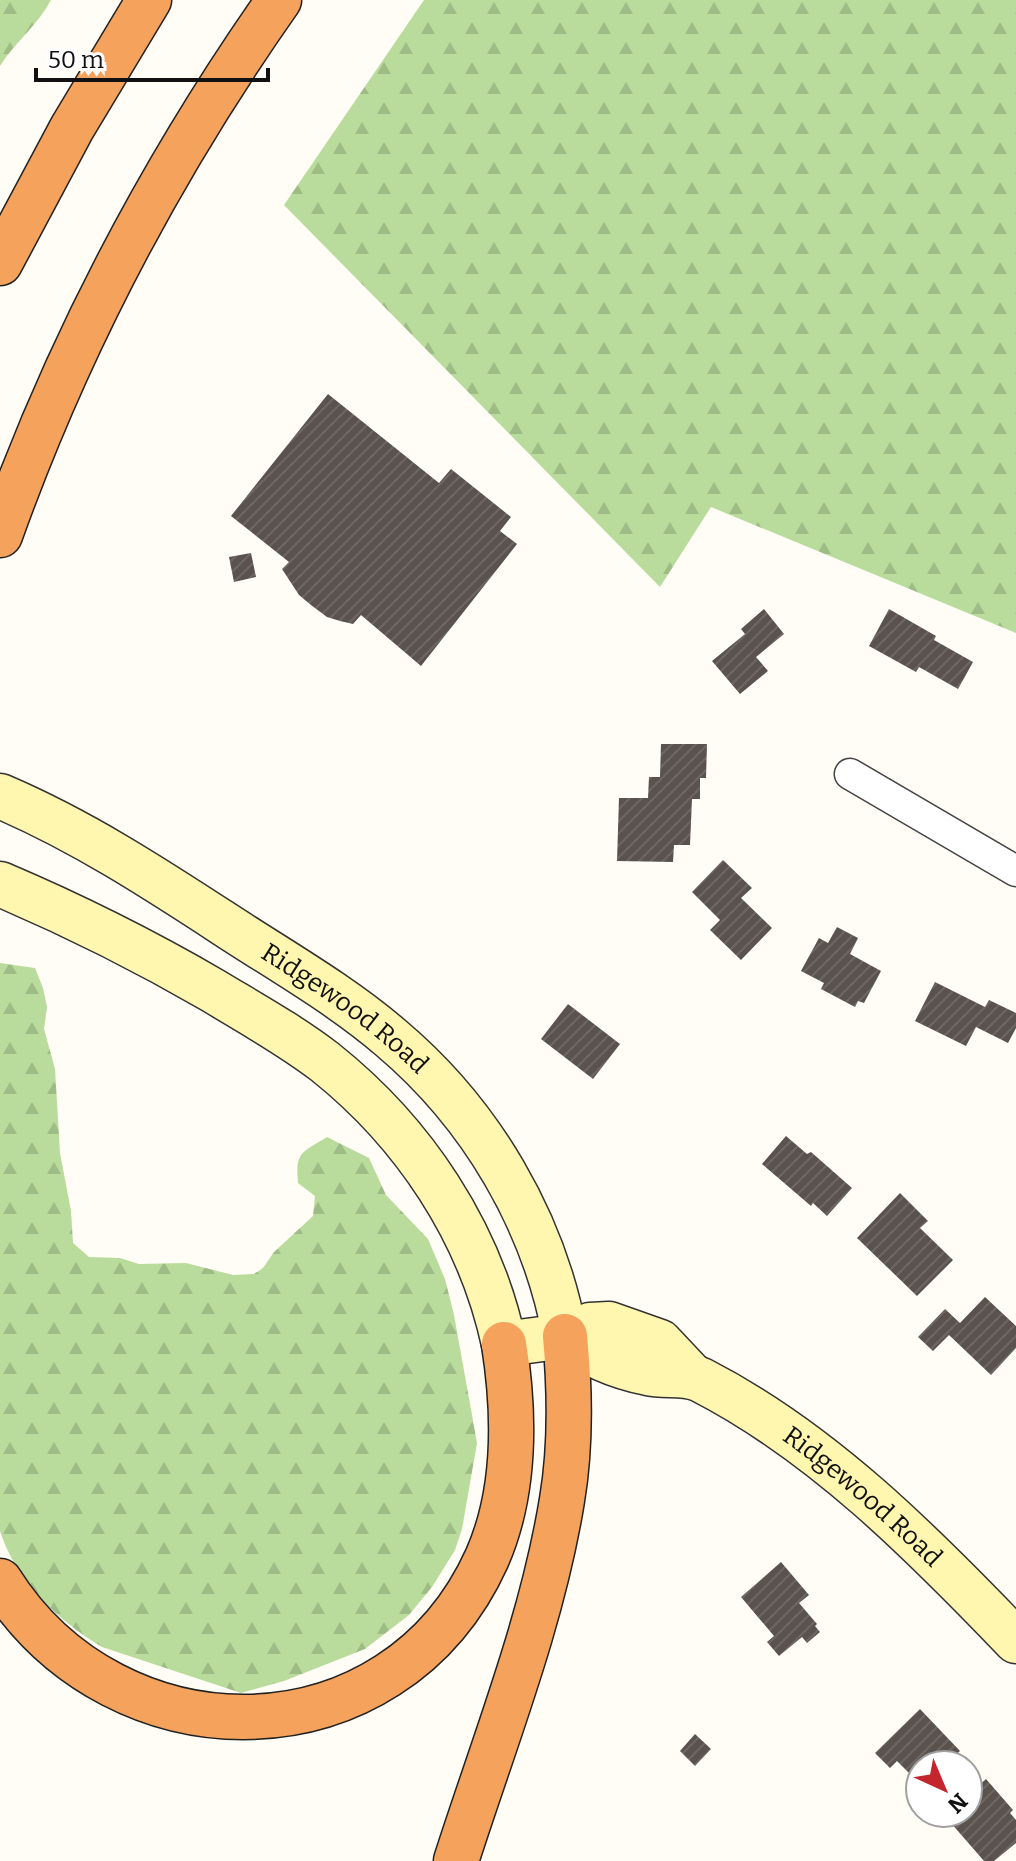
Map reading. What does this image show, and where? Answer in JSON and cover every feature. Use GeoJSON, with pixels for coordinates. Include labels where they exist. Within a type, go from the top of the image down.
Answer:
{"type":"FeatureCollection","features":[{"type":"Feature","properties":{"kind":"highway"},"geometry":{"type":"LineString","coordinates":[[0,263],[72,128],[149,0]]}},
{"type":"Feature","properties":{"kind":"highway"},"geometry":{"type":"LineString","coordinates":[[0,535],[70,364],[142,218],[206,109],[279,0]]}},
{"type":"Feature","properties":{"kind":"highway"},"geometry":{"type":"LineString","coordinates":[[456,1861],[525,1648],[556,1532],[563,1498],[567,1444],[568,1367],[565,1336]]}},
{"type":"Feature","properties":{"kind":"highway"},"geometry":{"type":"LineString","coordinates":[[0,1581],[31,1623],[72,1660],[119,1687],[174,1708],[215,1717],[253,1719],[310,1709],[350,1695],[385,1676],[430,1640],[468,1593],[486,1558],[505,1503],[510,1457],[509,1384],[504,1344]]}},
{"type":"Feature","properties":{"kind":"main road","name":"Ridgewood Road"},"geometry":{"type":"LineString","coordinates":[[0,796],[66,828],[182,897],[373,1023],[404,1049],[466,1117],[515,1191],[548,1266],[565,1336]]}},
{"type":"Feature","properties":{"kind":"main road","name":"Ridgewood Road"},"geometry":{"type":"LineString","coordinates":[[0,884],[110,934],[195,980],[291,1039],[352,1085],[417,1154],[453,1212],[486,1281],[504,1344],[565,1336],[590,1325],[609,1324],[660,1342],[692,1376],[753,1411],[826,1463],[899,1525],[1016,1641]]}},
{"type":"Feature","properties":{"kind":"street"},"geometry":{"type":"LineString","coordinates":[[850,774],[1016,871]]}},
{"type":"Feature","properties":{"kind":"green space"},"geometry":{"type":"Polygon","coordinates":[[[0,0],[51,0],[0,66],[0,0]]]}},
{"type":"Feature","properties":{"kind":"green space"},"geometry":{"type":"Polygon","coordinates":[[[424,0],[1016,0],[1016,633],[711,507],[660,587],[284,205],[424,0]]]}},
{"type":"Feature","properties":{"kind":"green space"},"geometry":{"type":"Polygon","coordinates":[[[0,963],[35,968],[43,988],[47,1007],[44,1029],[55,1069],[60,1153],[71,1211],[73,1243],[89,1257],[120,1258],[139,1264],[186,1263],[233,1275],[254,1274],[313,1216],[315,1196],[298,1183],[299,1159],[306,1150],[327,1137],[369,1158],[386,1195],[428,1239],[445,1279],[454,1315],[477,1443],[462,1529],[455,1550],[432,1587],[409,1615],[365,1649],[284,1681],[241,1693],[102,1647],[70,1625],[40,1598],[16,1566],[0,1531],[0,963]]]}},
{"type":"Feature","properties":{"kind":"building"},"geometry":{"type":"Polygon","coordinates":[[[328,394],[439,483],[451,469],[511,517],[500,531],[517,544],[421,666],[361,615],[353,624],[327,617],[311,605],[299,595],[282,569],[289,562],[231,516],[328,394]]]}},
{"type":"Feature","properties":{"kind":"building"},"geometry":{"type":"Polygon","coordinates":[[[251,553],[256,577],[234,582],[229,557],[251,553]]]}},
{"type":"Feature","properties":{"kind":"building"},"geometry":{"type":"Polygon","coordinates":[[[764,609],[784,634],[756,657],[768,671],[740,694],[712,661],[745,634],[741,629],[764,609]]]}},
{"type":"Feature","properties":{"kind":"building"},"geometry":{"type":"Polygon","coordinates":[[[889,609],[973,662],[958,689],[919,667],[916,672],[869,646],[889,609]]]}},
{"type":"Feature","properties":{"kind":"building"},"geometry":{"type":"Polygon","coordinates":[[[661,744],[707,744],[706,778],[700,778],[700,799],[692,799],[690,845],[674,845],[673,862],[617,861],[619,798],[648,798],[649,777],[660,777],[661,744]]]}},
{"type":"Feature","properties":{"kind":"building"},"geometry":{"type":"Polygon","coordinates":[[[723,860],[752,888],[741,898],[772,928],[741,960],[710,930],[720,920],[692,892],[723,860]]]}},
{"type":"Feature","properties":{"kind":"building"},"geometry":{"type":"Polygon","coordinates":[[[837,927],[858,938],[850,954],[881,971],[864,1003],[858,1001],[855,1007],[821,989],[824,983],[801,971],[819,938],[828,943],[837,927]]]}},
{"type":"Feature","properties":{"kind":"building"},"geometry":{"type":"Polygon","coordinates":[[[935,982],[985,1007],[989,1000],[1016,1013],[1016,1028],[1008,1043],[976,1027],[966,1046],[915,1021],[935,982]]]}},
{"type":"Feature","properties":{"kind":"building"},"geometry":{"type":"Polygon","coordinates":[[[568,1004],[620,1044],[593,1079],[541,1039],[568,1004]]]}},
{"type":"Feature","properties":{"kind":"building"},"geometry":{"type":"Polygon","coordinates":[[[786,1136],[807,1154],[811,1152],[852,1188],[827,1216],[762,1164],[786,1136]]]}},
{"type":"Feature","properties":{"kind":"building"},"geometry":{"type":"Polygon","coordinates":[[[900,1193],[928,1221],[920,1228],[953,1260],[917,1296],[857,1238],[900,1193]]]}},
{"type":"Feature","properties":{"kind":"building"},"geometry":{"type":"Polygon","coordinates":[[[985,1297],[1016,1326],[1016,1348],[991,1375],[949,1335],[933,1351],[918,1337],[945,1309],[960,1323],[985,1297]]]}},
{"type":"Feature","properties":{"kind":"building"},"geometry":{"type":"Polygon","coordinates":[[[781,1562],[809,1595],[799,1603],[820,1632],[807,1643],[802,1637],[779,1656],[767,1642],[774,1636],[741,1597],[781,1562]]]}},
{"type":"Feature","properties":{"kind":"building"},"geometry":{"type":"Polygon","coordinates":[[[920,1709],[958,1749],[904,1749],[904,1768],[897,1761],[890,1768],[875,1753],[920,1709]]]}},
{"type":"Feature","properties":{"kind":"building"},"geometry":{"type":"Polygon","coordinates":[[[695,1734],[711,1749],[695,1766],[680,1751],[695,1734]]]}},
{"type":"Feature","properties":{"kind":"building"},"geometry":{"type":"Polygon","coordinates":[[[986,1779],[1013,1810],[1010,1813],[1016,1820],[1016,1843],[994,1861],[984,1861],[956,1829],[984,1829],[986,1779]]]}}]}
